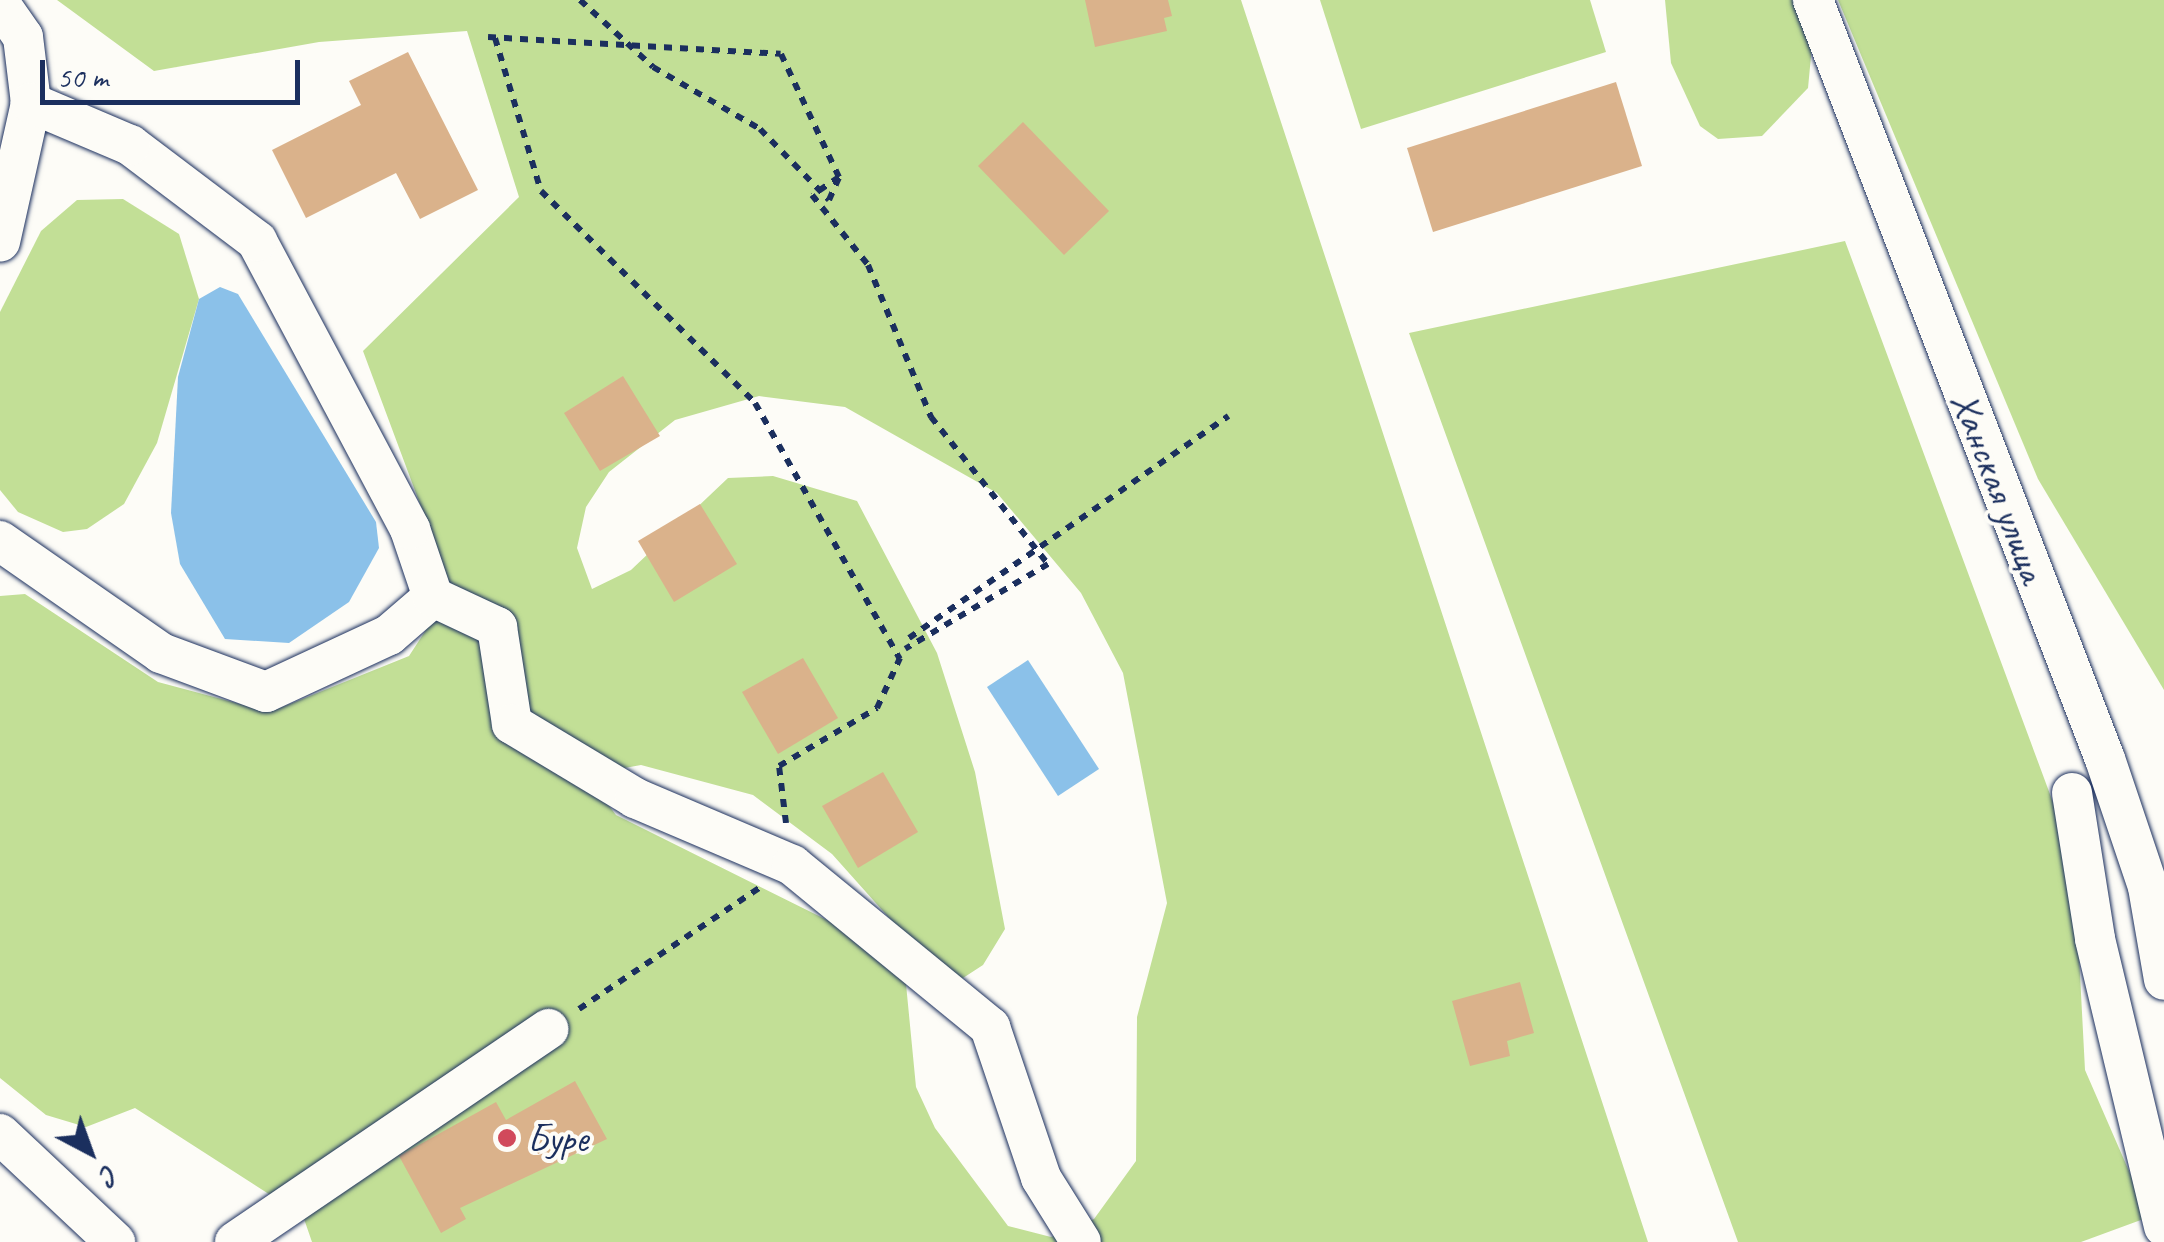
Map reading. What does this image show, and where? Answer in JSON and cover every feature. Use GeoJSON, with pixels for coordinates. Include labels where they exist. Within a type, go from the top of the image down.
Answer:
{"type":"FeatureCollection","features":[{"type":"Feature","properties":{"kind":"street","name":"Ханская улица"},"geometry":{"type":"LineString","coordinates":[[1813,0],[2156,874],[2164,980]]}},
{"type":"Feature","properties":{"kind":"street"},"geometry":{"type":"LineString","coordinates":[[0,4],[23,38],[31,103],[0,242]]}},
{"type":"Feature","properties":{"kind":"street"},"geometry":{"type":"LineString","coordinates":[[31,103],[130,145],[257,240],[410,530],[433,596],[497,627],[512,724],[635,798],[792,865],[922,980],[990,1026],[1041,1178],[1081,1242]]}},
{"type":"Feature","properties":{"kind":"street"},"geometry":{"type":"LineString","coordinates":[[0,541],[161,653],[266,692],[388,635],[433,596]]}},
{"type":"Feature","properties":{"kind":"street"},"geometry":{"type":"LineString","coordinates":[[2072,794],[2095,939],[2164,1228]]}},
{"type":"Feature","properties":{"kind":"street"},"geometry":{"type":"LineString","coordinates":[[235,1242],[550,1029]]}},
{"type":"Feature","properties":{"kind":"street"},"geometry":{"type":"LineString","coordinates":[[0,1134],[114,1242]]}},
{"type":"Feature","properties":{"kind":"path"},"geometry":{"type":"LineString","coordinates":[[580,0],[653,67],[772,139],[829,200],[840,177]]}},
{"type":"Feature","properties":{"kind":"path"},"geometry":{"type":"LineString","coordinates":[[840,177],[780,54],[491,37],[541,190],[755,403],[900,659]]}},
{"type":"Feature","properties":{"kind":"path"},"geometry":{"type":"LineString","coordinates":[[840,177],[812,195],[868,265],[931,417],[1048,564],[904,650]]}},
{"type":"Feature","properties":{"kind":"path"},"geometry":{"type":"LineString","coordinates":[[550,1029],[792,865],[778,766],[877,708],[909,638],[1230,416]]}},
{"type":"Feature","properties":{"kind":"green space"},"geometry":{"type":"Polygon","coordinates":[[[57,0],[1241,0],[1648,1242],[312,1242],[303,1216],[135,1108],[86,1127],[46,1115],[0,1078],[0,596],[25,594],[158,682],[270,712],[409,656],[452,590],[363,351],[519,197],[467,31],[319,42],[154,71],[57,0]],[[759,396],[675,420],[609,472],[586,507],[577,548],[592,589],[631,570],[728,478],[773,476],[857,501],[937,653],[975,772],[1005,929],[983,965],[963,978],[941,976],[832,854],[753,795],[641,765],[597,773],[600,794],[616,815],[831,922],[906,984],[916,1087],[935,1128],[1008,1226],[1051,1237],[1094,1219],[1136,1161],[1137,1017],[1167,903],[1123,673],[1081,593],[997,493],[845,407],[759,396]]]}},
{"type":"Feature","properties":{"kind":"green space"},"geometry":{"type":"Polygon","coordinates":[[[1320,0],[1590,0],[1606,52],[1361,129],[1320,0]]]}},
{"type":"Feature","properties":{"kind":"green space"},"geometry":{"type":"Polygon","coordinates":[[[1665,0],[1793,0],[1812,46],[1808,88],[1762,136],[1718,139],[1700,126],[1671,63],[1665,0]]]}},
{"type":"Feature","properties":{"kind":"green space"},"geometry":{"type":"Polygon","coordinates":[[[1838,0],[2164,0],[2164,690],[2038,479],[1838,0]]]}},
{"type":"Feature","properties":{"kind":"green space"},"geometry":{"type":"Polygon","coordinates":[[[123,199],[179,234],[199,299],[157,443],[124,504],[87,529],[63,532],[18,512],[0,490],[0,312],[41,231],[77,200],[123,199]]]}},
{"type":"Feature","properties":{"kind":"green space"},"geometry":{"type":"Polygon","coordinates":[[[1845,241],[2074,859],[2085,1070],[2149,1217],[2081,1242],[1738,1242],[1409,333],[1845,241]]]}},
{"type":"Feature","properties":{"kind":"water"},"geometry":{"type":"Polygon","coordinates":[[[220,287],[238,294],[376,522],[379,548],[349,602],[289,643],[225,639],[180,564],[171,513],[178,377],[199,299],[220,287]]]}},
{"type":"Feature","properties":{"kind":"water"},"geometry":{"type":"Polygon","coordinates":[[[1028,660],[1099,769],[1058,796],[987,687],[1028,660]]]}},
{"type":"Feature","properties":{"kind":"building"},"geometry":{"type":"Polygon","coordinates":[[[1085,0],[1168,0],[1172,16],[1164,18],[1167,31],[1095,47],[1085,0]]]}},
{"type":"Feature","properties":{"kind":"building"},"geometry":{"type":"Polygon","coordinates":[[[408,52],[478,190],[420,219],[396,173],[306,218],[272,150],[361,105],[349,81],[408,52]]]}},
{"type":"Feature","properties":{"kind":"building"},"geometry":{"type":"Polygon","coordinates":[[[1616,82],[1642,166],[1433,232],[1407,148],[1616,82]]]}},
{"type":"Feature","properties":{"kind":"building"},"geometry":{"type":"Polygon","coordinates":[[[1023,122],[1109,211],[1064,255],[978,166],[1023,122]]]}},
{"type":"Feature","properties":{"kind":"building"},"geometry":{"type":"Polygon","coordinates":[[[623,376],[660,436],[600,471],[564,413],[623,376]]]}},
{"type":"Feature","properties":{"kind":"building"},"geometry":{"type":"Polygon","coordinates":[[[700,504],[737,564],[674,602],[638,541],[700,504]]]}},
{"type":"Feature","properties":{"kind":"building"},"geometry":{"type":"Polygon","coordinates":[[[803,658],[838,718],[778,754],[742,692],[803,658]]]}},
{"type":"Feature","properties":{"kind":"building"},"geometry":{"type":"Polygon","coordinates":[[[883,772],[918,832],[858,868],[822,806],[883,772]]]}},
{"type":"Feature","properties":{"kind":"building"},"geometry":{"type":"Polygon","coordinates":[[[1520,982],[1534,1033],[1507,1041],[1510,1056],[1470,1066],[1452,1001],[1520,982]]]}},
{"type":"Feature","properties":{"kind":"building"},"geometry":{"type":"Polygon","coordinates":[[[575,1081],[607,1139],[460,1208],[466,1219],[441,1233],[399,1156],[496,1102],[506,1120],[575,1081]]]}},
{"type":"Feature","properties":{"kind":"place","name":"Буре"},"geometry":{"type":"Point","coordinates":[507,1138]}}]}
